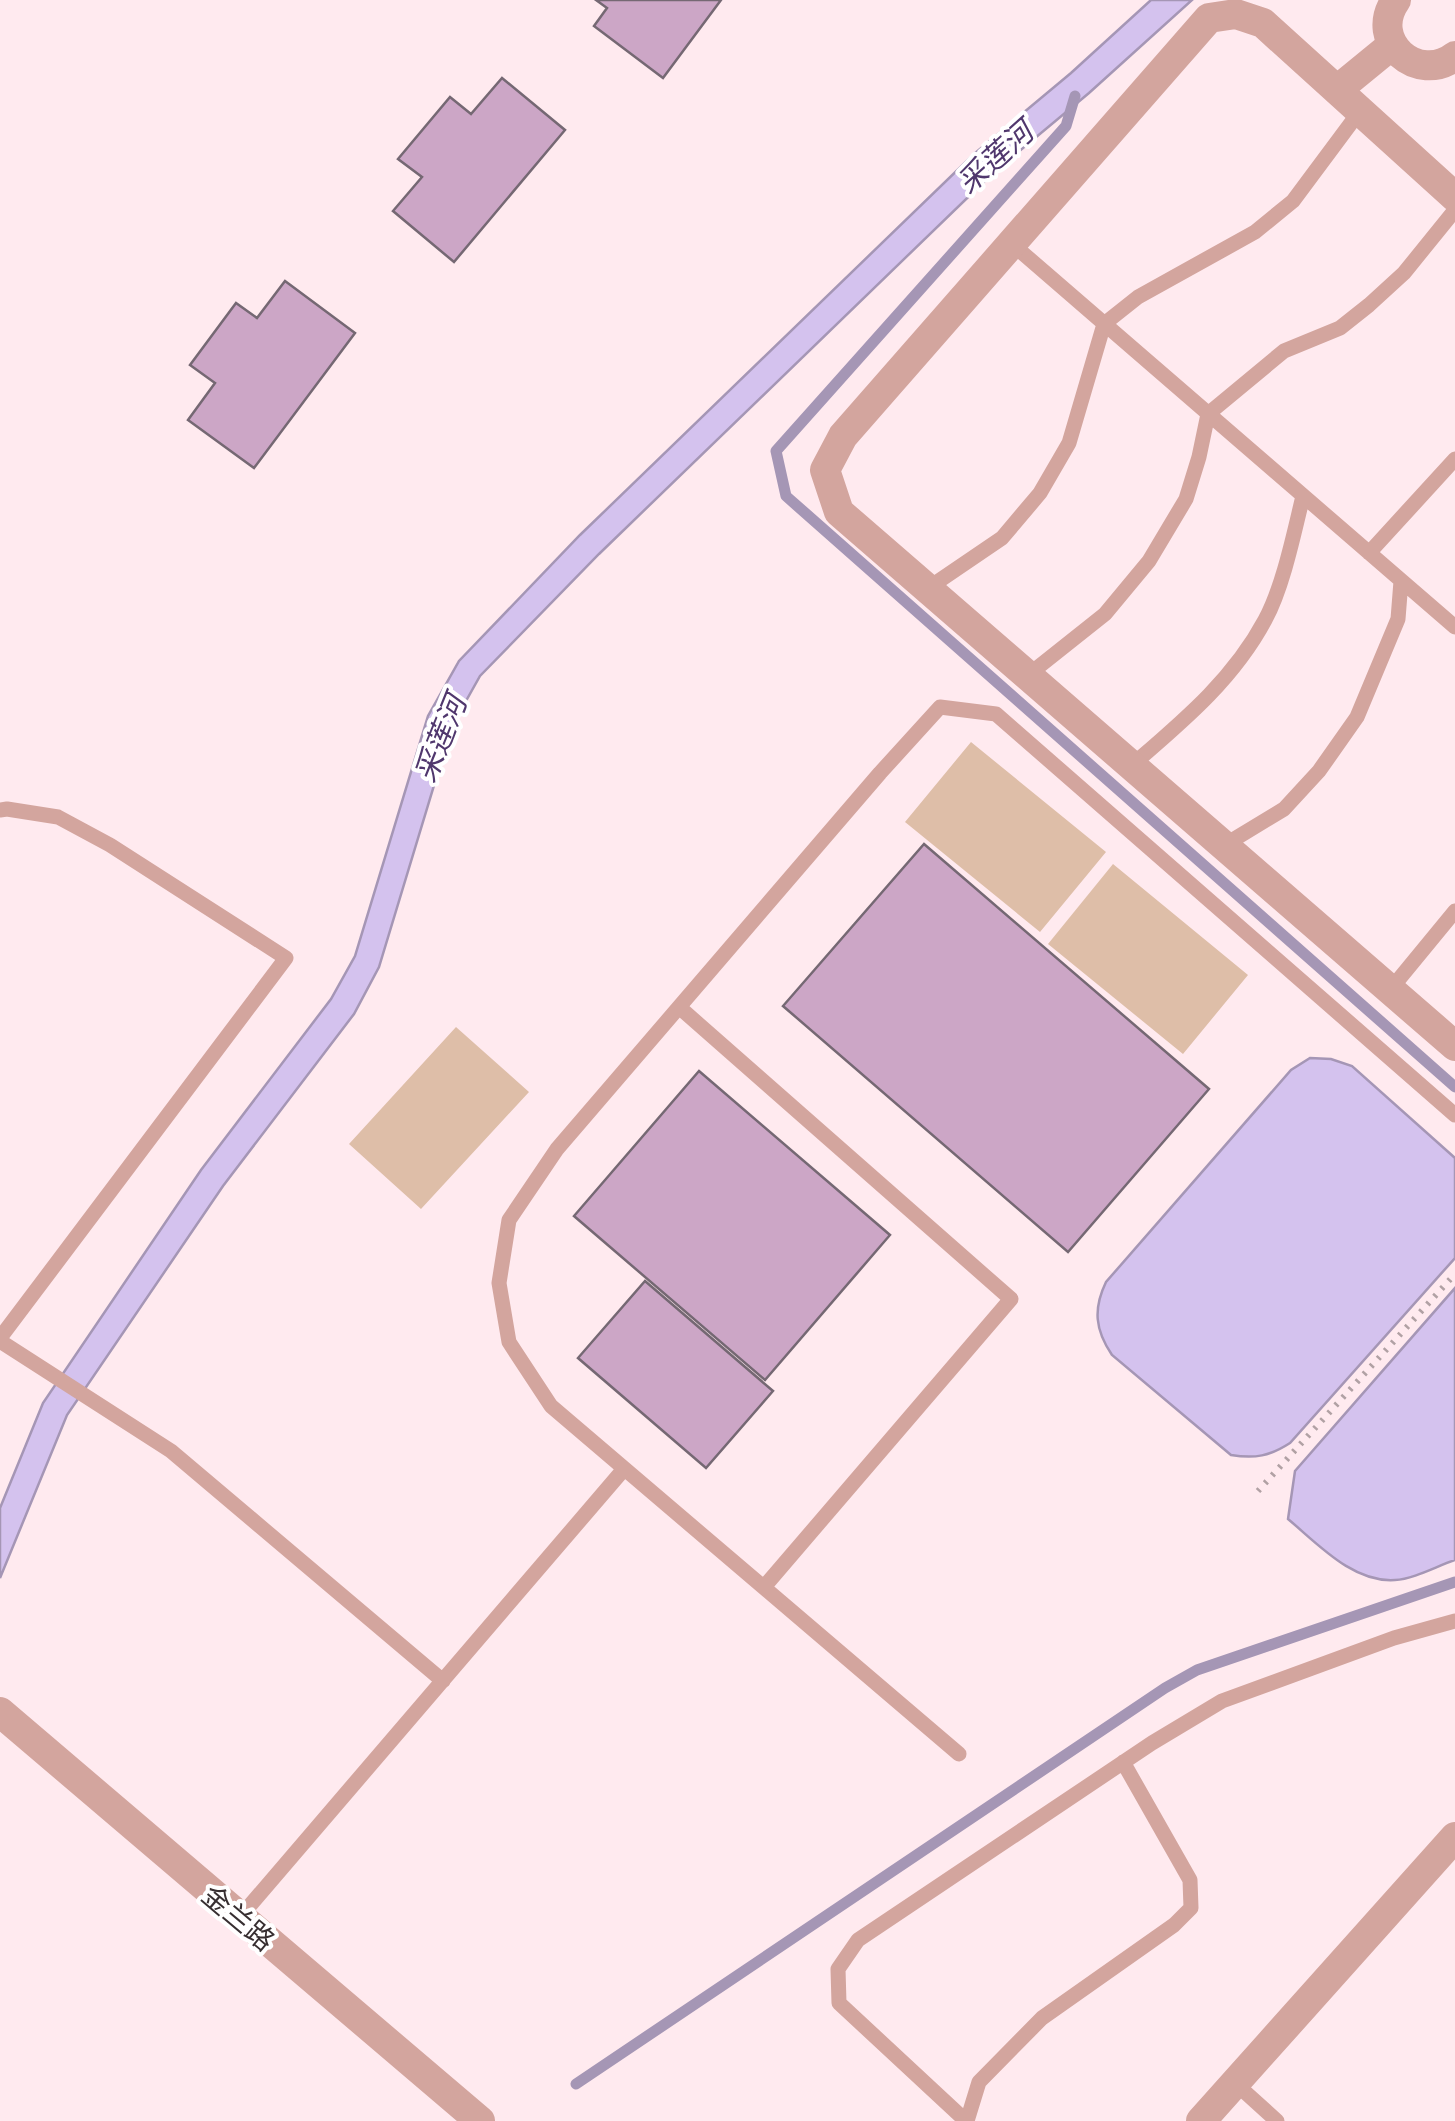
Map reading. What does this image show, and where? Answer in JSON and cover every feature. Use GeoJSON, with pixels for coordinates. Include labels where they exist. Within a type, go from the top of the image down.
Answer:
{"type":"FeatureCollection","features":[{"type":"Feature","properties":{"kind":"street"},"geometry":{"type":"LineString","coordinates":[[1396,0],[1388,16],[1387,30],[1401,54],[1455,82]]}},
{"type":"Feature","properties":{"kind":"street"},"geometry":{"type":"LineString","coordinates":[[1455,197],[1263,23],[1236,14],[1209,18],[843,436],[825,470],[840,512],[1455,1046]]}},
{"type":"Feature","properties":{"kind":"street"},"geometry":{"type":"LineString","coordinates":[[1336,90],[1401,54],[1438,65],[1455,56]]}},
{"type":"Feature","properties":{"kind":"street","name":"金兰路"},"geometry":{"type":"LineString","coordinates":[[0,1712],[480,2121]]}},
{"type":"Feature","properties":{"kind":"street"},"geometry":{"type":"LineString","coordinates":[[1201,2121],[1455,1837]]}},
{"type":"Feature","properties":{"kind":"lane"},"geometry":{"type":"LineString","coordinates":[[927,589],[1002,538],[1040,493],[1069,443],[1104,324],[1138,297],[1255,232],[1293,201],[1360,112]]}},
{"type":"Feature","properties":{"kind":"lane"},"geometry":{"type":"LineString","coordinates":[[1027,676],[1105,614],[1149,561],[1186,499],[1208,414],[1284,351],[1340,328],[1369,305],[1404,274],[1455,210]]}},
{"type":"Feature","properties":{"kind":"lane"},"geometry":{"type":"LineString","coordinates":[[1011,243],[1455,628]]}},
{"type":"Feature","properties":{"kind":"lane"},"geometry":{"type":"LineString","coordinates":[[1368,553],[1455,458]]}},
{"type":"Feature","properties":{"kind":"lane"},"geometry":{"type":"LineString","coordinates":[[1131,766],[1235,669],[1267,618],[1291,549],[1303,496]]}},
{"type":"Feature","properties":{"kind":"lane"},"geometry":{"type":"LineString","coordinates":[[1223,846],[1284,809],[1319,771],[1357,717],[1398,618],[1402,581]]}},
{"type":"Feature","properties":{"kind":"lane"},"geometry":{"type":"LineString","coordinates":[[959,1754],[551,1406],[509,1342],[499,1283],[509,1220],[557,1149],[940,707],[996,714],[1455,1114]]}},
{"type":"Feature","properties":{"kind":"lane"},"geometry":{"type":"LineString","coordinates":[[0,810],[58,816],[286,958],[0,1340],[171,1451],[442,1681]]}},
{"type":"Feature","properties":{"kind":"lane"},"geometry":{"type":"LineString","coordinates":[[1390,990],[1455,911]]}},
{"type":"Feature","properties":{"kind":"lane"},"geometry":{"type":"LineString","coordinates":[[679,1008],[1011,1299],[764,1588]]}},
{"type":"Feature","properties":{"kind":"lane"},"geometry":{"type":"LineString","coordinates":[[240,1918],[624,1469]]}},
{"type":"Feature","properties":{"kind":"lane"},"geometry":{"type":"LineString","coordinates":[[1123,1762],[1190,1880],[1190,1908],[1174,1925],[1042,2018],[979,2082],[967,2121],[839,2003],[838,1969],[858,1940],[1123,1762],[1222,1702],[1394,1638],[1455,1621]]}},
{"type":"Feature","properties":{"kind":"lane"},"geometry":{"type":"LineString","coordinates":[[1235,2083],[1277,2121]]}},
{"type":"Feature","properties":{"kind":"path"},"geometry":{"type":"LineString","coordinates":[[1258,1492],[1455,1274]]}},
{"type":"Feature","properties":{"kind":"shaded area"},"geometry":{"type":"Polygon","coordinates":[[[971,742],[1106,852],[1040,932],[905,822],[971,742]]]}},
{"type":"Feature","properties":{"kind":"shaded area"},"geometry":{"type":"Polygon","coordinates":[[[1113,864],[1248,975],[1183,1054],[1048,944],[1113,864]]]}},
{"type":"Feature","properties":{"kind":"shaded area"},"geometry":{"type":"Polygon","coordinates":[[[456,1027],[529,1092],[421,1209],[349,1144],[456,1027]]]}},
{"type":"Feature","properties":{"kind":"water","name":"采莲河"},"geometry":{"type":"Polygon","coordinates":[[[1151,0],[1192,0],[992,174],[599,554],[480,676],[452,726],[379,967],[354,1014],[223,1186],[67,1415],[0,1578],[0,1508],[43,1403],[201,1170],[331,999],[355,956],[428,716],[459,661],[580,535],[974,154],[1151,0]]]}},
{"type":"Feature","properties":{"kind":"water"},"geometry":{"type":"Polygon","coordinates":[[[1310,1058],[1352,1066],[1455,1158],[1455,1258],[1290,1443],[1262,1455],[1231,1455],[1112,1355],[1099,1328],[1099,1301],[1106,1282],[1291,1070],[1310,1058]]]}},
{"type":"Feature","properties":{"kind":"water"},"geometry":{"type":"Polygon","coordinates":[[[1455,1288],[1455,1560],[1402,1579],[1365,1575],[1337,1560],[1288,1519],[1295,1471],[1455,1288]]]}},
{"type":"Feature","properties":{"kind":"building"},"geometry":{"type":"Polygon","coordinates":[[[596,0],[721,0],[663,78],[594,26],[607,8],[596,0]]]}},
{"type":"Feature","properties":{"kind":"building"},"geometry":{"type":"Polygon","coordinates":[[[502,78],[565,130],[454,262],[393,211],[422,177],[398,159],[450,97],[471,114],[502,78]]]}},
{"type":"Feature","properties":{"kind":"building"},"geometry":{"type":"Polygon","coordinates":[[[285,281],[355,333],[254,468],[188,420],[215,383],[190,365],[236,303],[257,318],[285,281]]]}},
{"type":"Feature","properties":{"kind":"building"},"geometry":{"type":"Polygon","coordinates":[[[924,844],[1209,1089],[1068,1252],[783,1006],[924,844]]]}},
{"type":"Feature","properties":{"kind":"building"},"geometry":{"type":"Polygon","coordinates":[[[699,1071],[890,1235],[765,1380],[574,1216],[699,1071]]]}},
{"type":"Feature","properties":{"kind":"building"},"geometry":{"type":"Polygon","coordinates":[[[645,1281],[773,1391],[706,1468],[578,1358],[645,1281]]]}},
{"type":"Feature","properties":{"kind":"waterway"},"geometry":{"type":"LineString","coordinates":[[1075,96],[1066,126],[776,451],[786,496],[1455,1087]]}},
{"type":"Feature","properties":{"kind":"waterway"},"geometry":{"type":"LineString","coordinates":[[576,2084],[1165,1688],[1197,1670],[1455,1582]]}}]}
